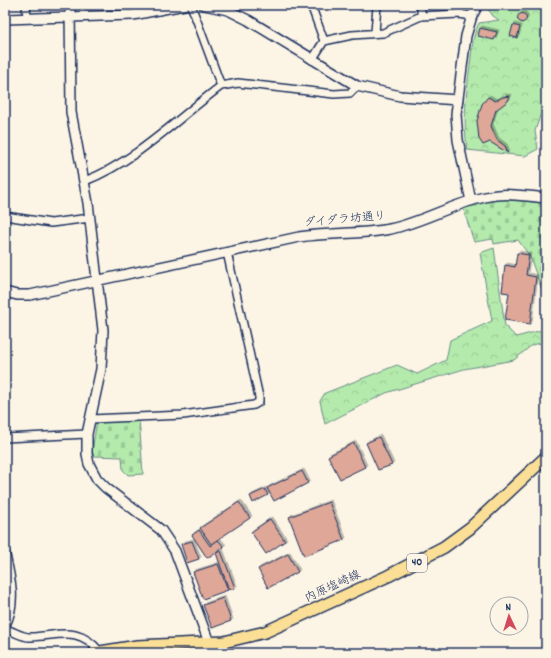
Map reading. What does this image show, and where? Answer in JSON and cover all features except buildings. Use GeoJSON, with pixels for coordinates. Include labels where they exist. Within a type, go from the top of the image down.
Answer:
{"type":"FeatureCollection","features":[{"type":"Feature","properties":{"kind":"main road","name":"内原塩崎線"},"geometry":{"type":"LineString","coordinates":[[97,652],[137,646],[211,648],[264,632],[423,559],[449,544],[470,528],[546,457]]}},
{"type":"Feature","properties":{"kind":"street"},"geometry":{"type":"LineString","coordinates":[[26,5],[27,18]]}},
{"type":"Feature","properties":{"kind":"street"},"geometry":{"type":"LineString","coordinates":[[70,5],[71,112],[90,218],[102,313],[102,369],[87,434],[87,454],[89,464],[97,479],[106,488],[161,530],[175,551],[211,648]]}},
{"type":"Feature","properties":{"kind":"street"},"geometry":{"type":"LineString","coordinates":[[5,19],[133,15],[184,5]]}},
{"type":"Feature","properties":{"kind":"street"},"geometry":{"type":"LineString","coordinates":[[191,5],[221,86]]}},
{"type":"Feature","properties":{"kind":"street"},"geometry":{"type":"LineString","coordinates":[[204,5],[228,10],[248,20],[357,86],[400,96],[458,100]]}},
{"type":"Feature","properties":{"kind":"street"},"geometry":{"type":"LineString","coordinates":[[311,5],[324,41]]}},
{"type":"Feature","properties":{"kind":"street"},"geometry":{"type":"LineString","coordinates":[[376,33],[377,5]]}},
{"type":"Feature","properties":{"kind":"street"},"geometry":{"type":"LineString","coordinates":[[421,5],[421,16]]}},
{"type":"Feature","properties":{"kind":"street"},"geometry":{"type":"LineString","coordinates":[[460,14],[461,5]]}},
{"type":"Feature","properties":{"kind":"street"},"geometry":{"type":"LineString","coordinates":[[471,201],[457,131],[458,100],[466,36],[472,16],[478,5]]}},
{"type":"Feature","properties":{"kind":"street"},"geometry":{"type":"LineString","coordinates":[[312,60],[324,41],[393,29],[421,16],[460,14],[472,16]]}},
{"type":"Feature","properties":{"kind":"street"},"geometry":{"type":"LineString","coordinates":[[84,181],[113,168],[134,154],[221,86],[238,83],[334,94],[350,93],[357,86]]}},
{"type":"Feature","properties":{"kind":"street","name":"ダイダラ坊通り"},"geometry":{"type":"LineString","coordinates":[[5,292],[17,295],[30,295],[313,234],[361,233],[390,229],[485,197],[502,195],[546,198]]}},
{"type":"Feature","properties":{"kind":"street"},"geometry":{"type":"LineString","coordinates":[[5,216],[52,222],[90,218]]}},
{"type":"Feature","properties":{"kind":"street"},"geometry":{"type":"LineString","coordinates":[[91,418],[183,415],[254,405],[259,402],[260,397],[227,252]]}},
{"type":"Feature","properties":{"kind":"street"},"geometry":{"type":"LineString","coordinates":[[5,438],[87,434]]}},
{"type":"Feature","properties":{"kind":"street"},"geometry":{"type":"LineString","coordinates":[[5,551],[13,600],[12,612],[5,628],[23,636],[31,637],[49,634],[70,634],[94,644],[97,652]]}},
{"type":"Feature","properties":{"kind":"green space"},"geometry":{"type":"Polygon","coordinates":[[[485,5],[546,5],[546,98],[535,131],[538,149],[525,156],[467,150],[465,128],[467,87],[474,38],[479,23],[499,20],[493,16],[485,5]]]}},
{"type":"Feature","properties":{"kind":"green space"},"geometry":{"type":"Polygon","coordinates":[[[504,199],[546,203],[546,300],[529,255],[518,240],[494,244],[493,239],[474,242],[463,208],[483,201],[504,199]]]}},
{"type":"Feature","properties":{"kind":"green space"},"geometry":{"type":"Polygon","coordinates":[[[494,248],[505,326],[516,337],[546,329],[546,342],[532,345],[514,360],[464,369],[386,393],[325,424],[320,401],[325,393],[397,365],[417,374],[446,360],[450,340],[492,321],[480,253],[494,248]]]}},
{"type":"Feature","properties":{"kind":"green space"},"geometry":{"type":"Polygon","coordinates":[[[139,418],[143,474],[128,475],[123,470],[122,457],[94,456],[92,451],[97,421],[139,418]]]}}]}
